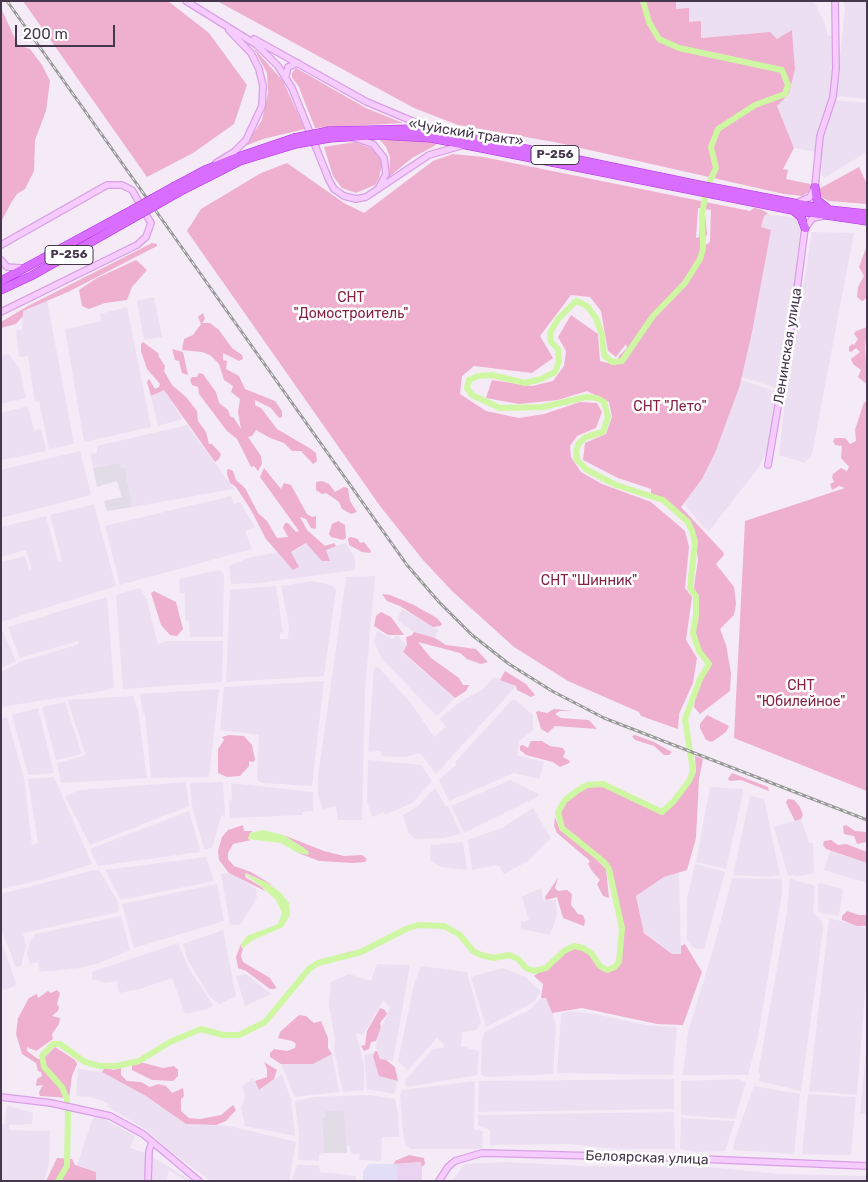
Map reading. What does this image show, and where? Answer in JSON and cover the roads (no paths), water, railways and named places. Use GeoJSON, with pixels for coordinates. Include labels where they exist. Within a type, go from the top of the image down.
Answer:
{"type":"FeatureCollection","features":[{"type":"Feature","properties":{"kind":"highway","name":"«Чуйский тракт»"},"geometry":{"type":"LineString","coordinates":[[1,290],[31,276],[177,189],[205,170],[295,141],[359,128],[412,129],[867,221]]}},
{"type":"Feature","properties":{"kind":"highway","name":"«Чуйский тракт»"},"geometry":{"type":"LineString","coordinates":[[330,134],[346,136],[398,135],[469,140]]}},
{"type":"Feature","properties":{"kind":"highway","name":"«Чуйский тракт»"},"geometry":{"type":"LineString","coordinates":[[177,189],[295,141]]}},
{"type":"Feature","properties":{"kind":"highway"},"geometry":{"type":"LineString","coordinates":[[815,187],[817,200],[828,213]]}},
{"type":"Feature","properties":{"kind":"highway"},"geometry":{"type":"LineString","coordinates":[[793,207],[801,217],[805,228]]}},
{"type":"Feature","properties":{"kind":"highway","name":"«Чуйский тракт»"},"geometry":{"type":"LineString","coordinates":[[828,213],[867,214]]}},
{"type":"Feature","properties":{"kind":"highway","name":"«Чуйский тракт»"},"geometry":{"type":"LineString","coordinates":[[1,281],[133,214]]}},
{"type":"Feature","properties":{"kind":"street"},"geometry":{"type":"LineString","coordinates":[[186,1],[386,111],[469,140]]}},
{"type":"Feature","properties":{"kind":"street"},"geometry":{"type":"LineString","coordinates":[[793,207],[810,197],[815,187],[820,136],[835,88],[835,1]]}},
{"type":"Feature","properties":{"kind":"street"},"geometry":{"type":"LineString","coordinates":[[205,170],[234,152],[246,140],[262,106],[263,86],[259,69],[251,53],[218,20]]}},
{"type":"Feature","properties":{"kind":"street"},"geometry":{"type":"LineString","coordinates":[[232,28],[265,52],[286,76],[332,185],[347,197],[356,199],[370,195],[429,155],[469,140]]}},
{"type":"Feature","properties":{"kind":"street"},"geometry":{"type":"LineString","coordinates":[[286,76],[288,67],[298,64]]}},
{"type":"Feature","properties":{"kind":"street"},"geometry":{"type":"LineString","coordinates":[[346,136],[373,144],[384,158],[386,174],[382,184],[370,195]]}},
{"type":"Feature","properties":{"kind":"street"},"geometry":{"type":"LineString","coordinates":[[1,244],[107,185],[122,185],[132,190],[151,223],[146,238],[137,245],[1,312]]}},
{"type":"Feature","properties":{"kind":"street"},"geometry":{"type":"LineString","coordinates":[[805,228],[813,218],[828,213]]}},
{"type":"Feature","properties":{"kind":"street","name":"Ленинская улица"},"geometry":{"type":"LineString","coordinates":[[768,465],[794,313],[805,228]]}},
{"type":"Feature","properties":{"kind":"street"},"geometry":{"type":"LineString","coordinates":[[1,250],[9,240]]}},
{"type":"Feature","properties":{"kind":"street"},"geometry":{"type":"LineString","coordinates":[[1,260],[7,267],[15,269],[42,261]]}},
{"type":"Feature","properties":{"kind":"street"},"geometry":{"type":"LineString","coordinates":[[1,1097],[52,1103],[110,1116],[152,1142],[199,1181]]}},
{"type":"Feature","properties":{"kind":"street"},"geometry":{"type":"LineString","coordinates":[[148,1181],[149,1151],[152,1142]]}},
{"type":"Feature","properties":{"kind":"street","name":"Белоярская улица"},"geometry":{"type":"LineString","coordinates":[[439,1181],[455,1161],[482,1153],[867,1166]]}},
{"type":"Feature","properties":{"kind":"waterway"},"geometry":{"type":"LineString","coordinates":[[58,1181],[67,1166],[68,1115],[67,1099],[62,1087],[44,1067],[42,1056],[53,1044],[60,1044],[85,1062],[100,1066],[117,1066],[139,1061],[170,1042],[201,1029],[223,1035],[239,1035],[265,1022],[309,969],[318,963],[361,952],[406,929],[418,925],[444,926],[460,935],[473,951],[494,958],[509,955],[518,959],[526,968],[534,971],[546,968],[564,951],[574,946],[583,948],[591,953],[600,966],[607,970],[615,967],[619,962],[622,928],[609,869],[604,862],[562,828],[558,812],[565,800],[577,791],[587,785],[603,784],[662,812],[674,801],[689,781],[693,771],[685,719],[700,679],[709,664],[699,651],[693,633],[696,615],[696,596],[690,588],[695,542],[688,522],[663,500],[616,485],[587,470],[577,460],[576,451],[579,443],[586,437],[603,432],[608,417],[604,402],[597,398],[586,397],[543,407],[500,408],[472,395],[467,388],[469,380],[478,376],[492,375],[525,383],[541,379],[555,372],[559,361],[558,349],[551,342],[550,333],[558,319],[576,301],[587,306],[596,318],[602,335],[604,355],[612,362],[622,361],[653,316],[685,283],[700,259],[703,249],[702,215],[706,190],[716,168],[711,147],[718,129],[755,105],[785,94],[788,85],[782,70],[679,48],[659,39],[649,22],[643,1]]}},
{"type":"Feature","properties":{"kind":"railway"},"geometry":{"type":"LineString","coordinates":[[7,1],[407,565],[439,602],[472,635],[509,664],[552,691],[604,718],[867,820]]}},
{"type":"Feature","properties":{"kind":"park label","name":"СНТ \"Домостроитель\""},"geometry":{"type":"Point","coordinates":[351,306]}},
{"type":"Feature","properties":{"kind":"park label","name":"СНТ \"Лето\""},"geometry":{"type":"Point","coordinates":[670,407]}},
{"type":"Feature","properties":{"kind":"park label","name":"СНТ \"Шинник\""},"geometry":{"type":"Point","coordinates":[589,581]}},
{"type":"Feature","properties":{"kind":"park label","name":"СНТ \"Юбилейное\""},"geometry":{"type":"Point","coordinates":[801,694]}}]}
